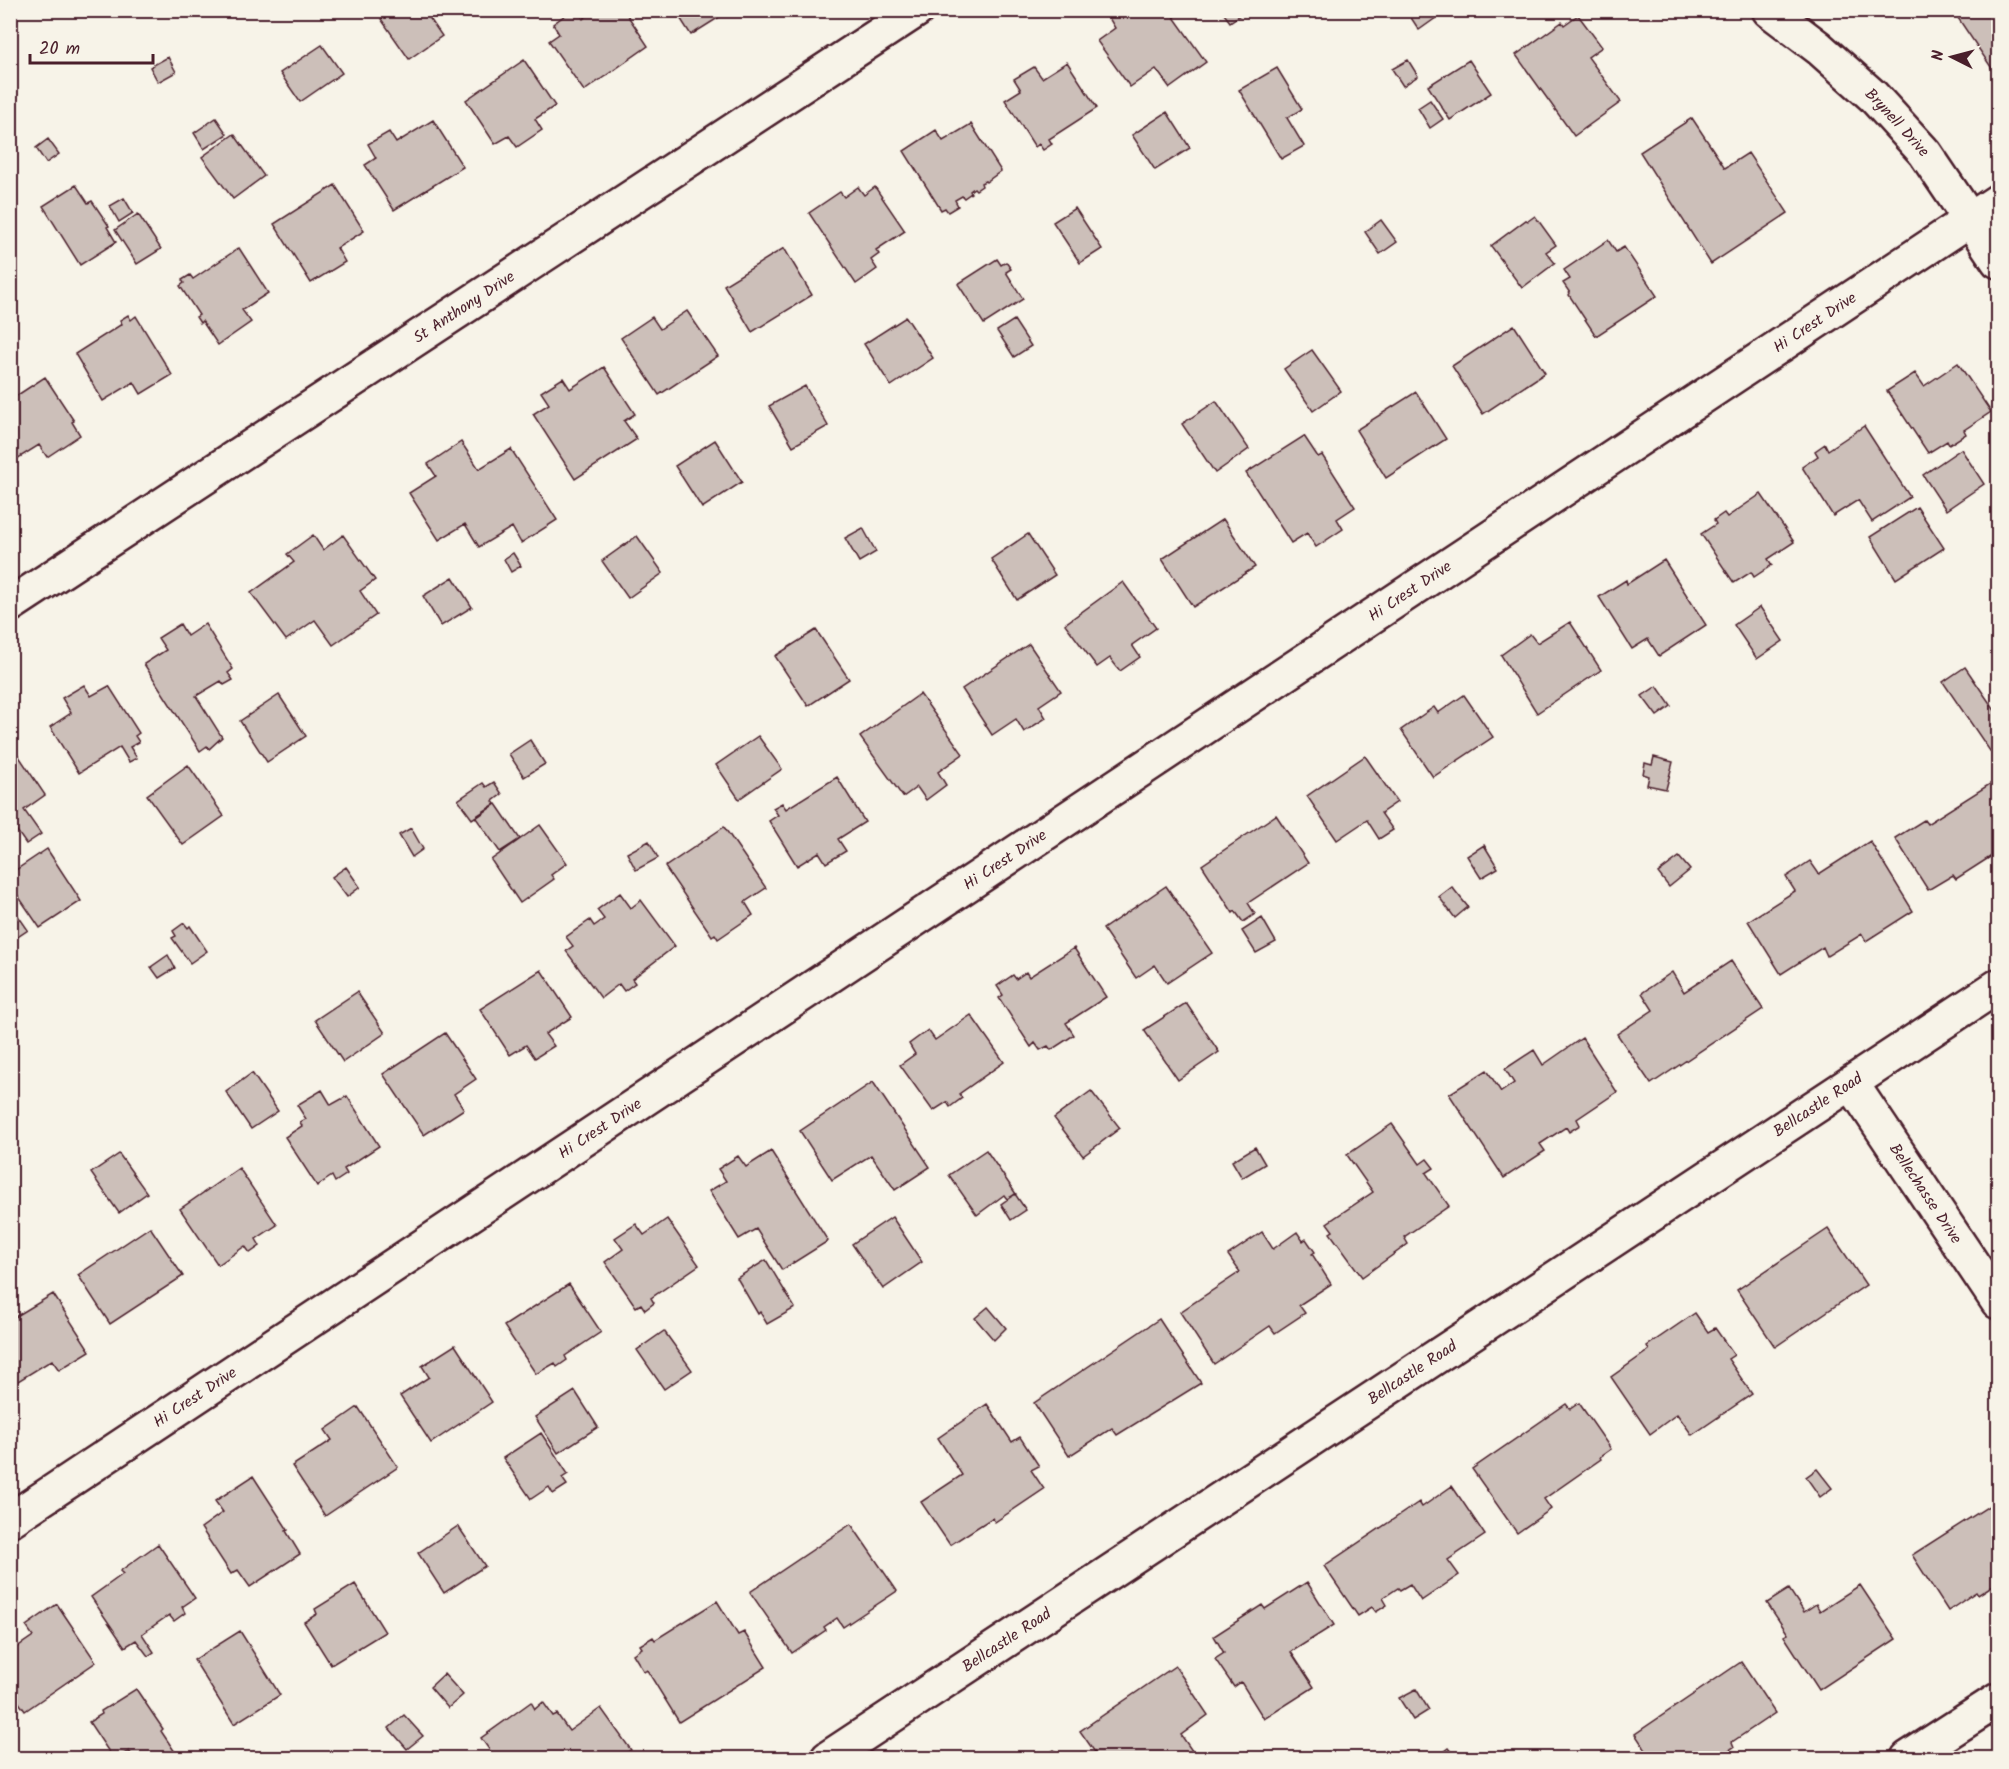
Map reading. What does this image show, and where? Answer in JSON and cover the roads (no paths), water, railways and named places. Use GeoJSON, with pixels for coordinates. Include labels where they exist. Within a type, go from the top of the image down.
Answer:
{"type":"FeatureCollection","features":[{"type":"Feature","properties":{"kind":"street","name":"St Anthony Drive"},"geometry":{"type":"LineString","coordinates":[[10,605],[917,10]]}},
{"type":"Feature","properties":{"kind":"street","name":"Brynell Drive"},"geometry":{"type":"LineString","coordinates":[[1769,10],[1819,48],[1873,96],[1925,153],[1998,261]]}},
{"type":"Feature","properties":{"kind":"street","name":"Hi Crest Drive"},"geometry":{"type":"LineString","coordinates":[[10,1520],[1998,201]]}},
{"type":"Feature","properties":{"kind":"street","name":"Bellcastle Road"},"geometry":{"type":"LineString","coordinates":[[828,1758],[1998,987]]}},
{"type":"Feature","properties":{"kind":"street","name":"Bellechasse Drive"},"geometry":{"type":"LineString","coordinates":[[1852,1084],[1998,1302]]}},
{"type":"Feature","properties":{"kind":"street"},"geometry":{"type":"LineString","coordinates":[[1908,1758],[1998,1700]]}}]}
